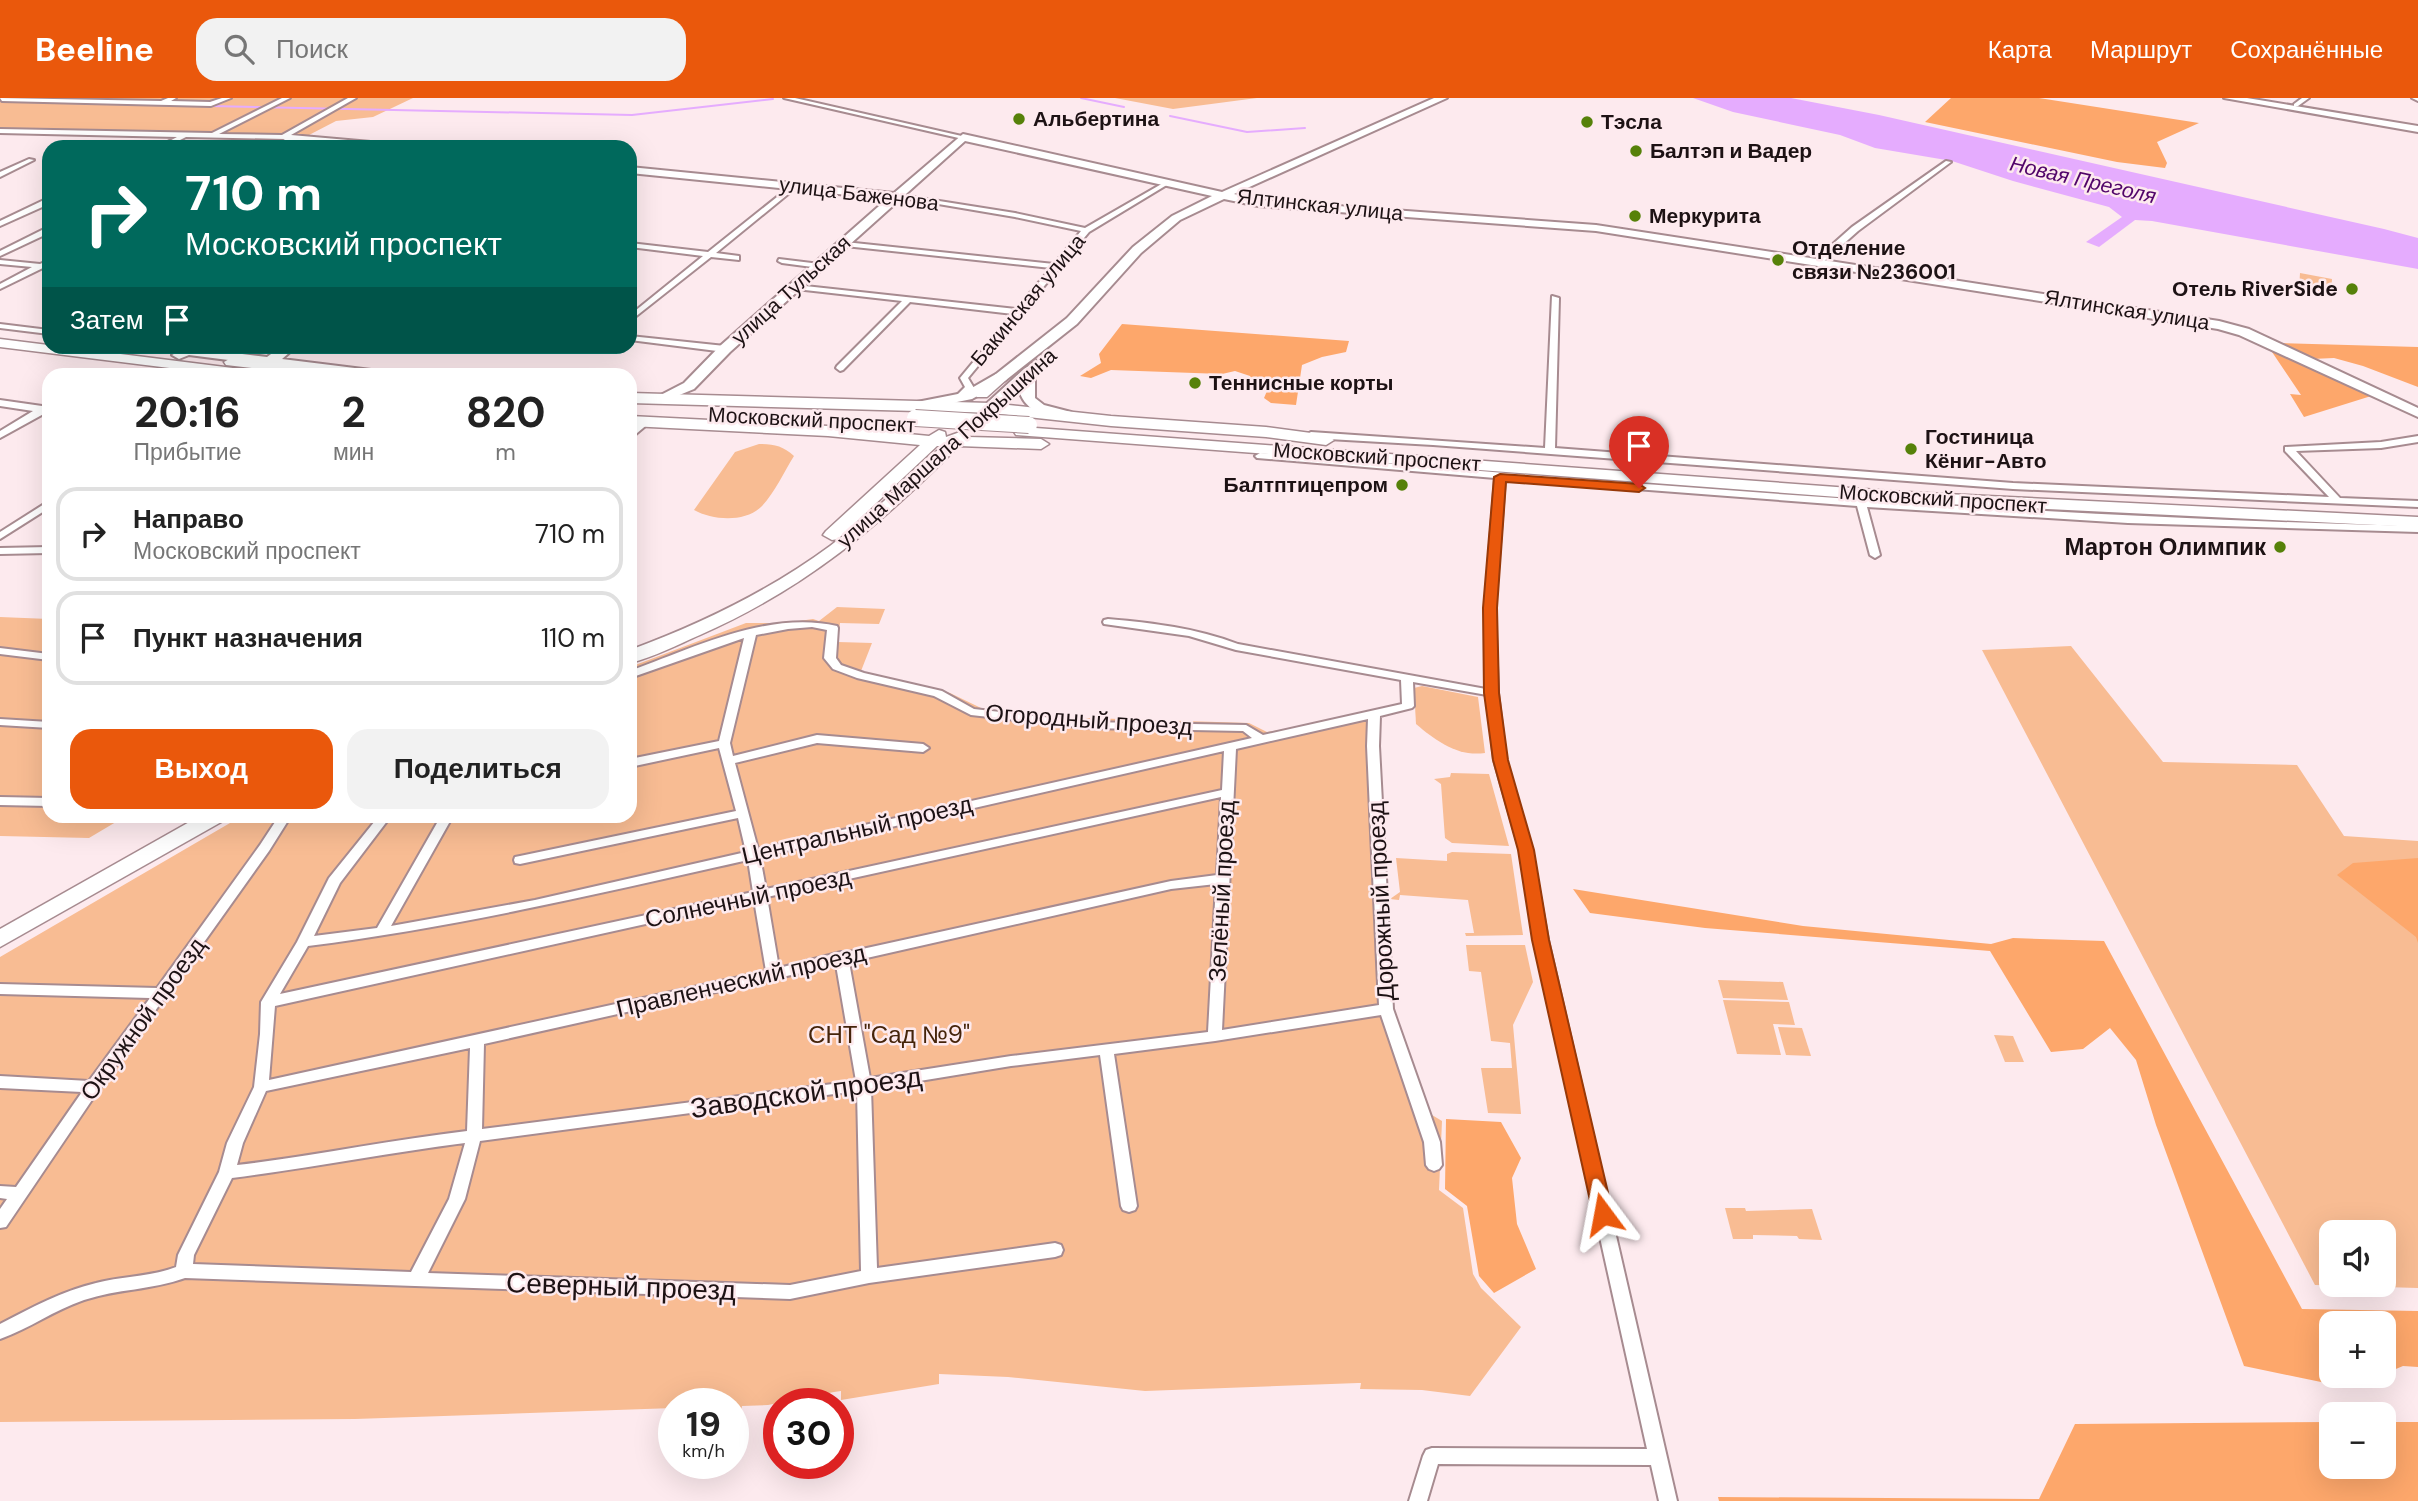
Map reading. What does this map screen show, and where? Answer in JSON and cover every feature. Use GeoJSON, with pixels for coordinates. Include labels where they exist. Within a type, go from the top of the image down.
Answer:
{"type":"FeatureCollection","features":[{"type":"Feature","properties":{"kind":"main road"},"geometry":{"type":"LineString","coordinates":[[0,333],[38,335]]}},
{"type":"Feature","properties":{"kind":"main road"},"geometry":{"type":"LineString","coordinates":[[0,343],[42,347]]}},
{"type":"Feature","properties":{"kind":"main road"},"geometry":{"type":"LineString","coordinates":[[104,354],[204,368]]}},
{"type":"Feature","properties":{"kind":"main road"},"geometry":{"type":"LineString","coordinates":[[192,354],[302,368]]}},
{"type":"Feature","properties":{"kind":"main road","name":"улица Маршала Покрышкина"},"geometry":{"type":"LineString","coordinates":[[637,654],[727,615],[789,581],[855,533],[956,442],[1001,377]]}},
{"type":"Feature","properties":{"kind":"main road"},"geometry":{"type":"LineString","coordinates":[[637,398],[711,400],[914,416],[933,413],[937,416],[936,421],[919,434],[880,436]]}},
{"type":"Feature","properties":{"kind":"main road"},"geometry":{"type":"LineString","coordinates":[[914,416],[969,407],[986,401],[1026,429],[1114,447],[1260,456],[1392,453]]}},
{"type":"Feature","properties":{"kind":"main road","name":"Московский проспект"},"geometry":{"type":"LineString","coordinates":[[637,404],[914,416],[1026,429],[1628,466],[1951,490],[2086,504],[2418,522]]}},
{"type":"Feature","properties":{"kind":"main road","name":"улица Маршала Покрышкина"},"geometry":{"type":"LineString","coordinates":[[637,645],[704,617],[779,576],[816,550],[969,407]]}},
{"type":"Feature","properties":{"kind":"main road","name":"Московский проспект"},"geometry":{"type":"LineString","coordinates":[[637,411],[914,416]]}},
{"type":"Feature","properties":{"kind":"main road"},"geometry":{"type":"LineString","coordinates":[[638,421],[956,442],[1077,418],[1266,432],[1392,453]]}},
{"type":"Feature","properties":{"kind":"main road"},"geometry":{"type":"LineString","coordinates":[[926,470],[963,449],[1026,429]]}},
{"type":"Feature","properties":{"kind":"main road"},"geometry":{"type":"LineString","coordinates":[[848,433],[884,443],[895,452],[897,465],[880,491]]}},
{"type":"Feature","properties":{"kind":"main road","name":"Московский проспект"},"geometry":{"type":"LineString","coordinates":[[1392,453],[1604,476],[1908,487],[2040,505],[2418,514]]}},
{"type":"Feature","properties":{"kind":"main road"},"geometry":{"type":"LineString","coordinates":[[0,927],[182,823]]}},
{"type":"Feature","properties":{"kind":"main road"},"geometry":{"type":"LineString","coordinates":[[0,939],[203,823]]}},
{"type":"Feature","properties":{"kind":"street"},"geometry":{"type":"LineString","coordinates":[[4,98],[2,99],[211,104],[228,98]]}},
{"type":"Feature","properties":{"kind":"street"},"geometry":{"type":"LineString","coordinates":[[107,102],[116,98]]}},
{"type":"Feature","properties":{"kind":"street"},"geometry":{"type":"LineString","coordinates":[[162,103],[173,98]]}},
{"type":"Feature","properties":{"kind":"street"},"geometry":{"type":"LineString","coordinates":[[211,135],[287,98]]}},
{"type":"Feature","properties":{"kind":"street"},"geometry":{"type":"LineString","coordinates":[[285,136],[353,98]]}},
{"type":"Feature","properties":{"kind":"street","name":"Ялтинская улица"},"geometry":{"type":"LineString","coordinates":[[787,98],[1227,196],[1292,206],[1596,228],[2230,327],[2418,413]]}},
{"type":"Feature","properties":{"kind":"street"},"geometry":{"type":"LineString","coordinates":[[1227,196],[1442,98]]}},
{"type":"Feature","properties":{"kind":"street"},"geometry":{"type":"LineString","coordinates":[[1227,196],[1453,98]]}},
{"type":"Feature","properties":{"kind":"street"},"geometry":{"type":"LineString","coordinates":[[2229,98],[2418,128]]}},
{"type":"Feature","properties":{"kind":"street"},"geometry":{"type":"LineString","coordinates":[[2249,98],[2418,128]]}},
{"type":"Feature","properties":{"kind":"street"},"geometry":{"type":"LineString","coordinates":[[2296,105],[2306,98]]}},
{"type":"Feature","properties":{"kind":"street"},"geometry":{"type":"LineString","coordinates":[[0,131],[285,136],[322,140]]}},
{"type":"Feature","properties":{"kind":"street"},"geometry":{"type":"LineString","coordinates":[[175,140],[187,134]]}},
{"type":"Feature","properties":{"kind":"street"},"geometry":{"type":"LineString","coordinates":[[288,140],[293,137]]}},
{"type":"Feature","properties":{"kind":"street","name":"улица Тульская"},"geometry":{"type":"LineString","coordinates":[[689,386],[725,349],[963,137]]}},
{"type":"Feature","properties":{"kind":"street"},"geometry":{"type":"LineString","coordinates":[[0,175],[31,160]]}},
{"type":"Feature","properties":{"kind":"street"},"geometry":{"type":"LineString","coordinates":[[1819,261],[1855,229],[1948,162]]}},
{"type":"Feature","properties":{"kind":"street","name":"улица Баженова"},"geometry":{"type":"LineString","coordinates":[[637,171],[895,196],[1015,215],[1086,230]]}},
{"type":"Feature","properties":{"kind":"street","name":"Бакинская улица"},"geometry":{"type":"LineString","coordinates":[[964,378],[1086,230],[1167,183]]}},
{"type":"Feature","properties":{"kind":"street"},"geometry":{"type":"LineString","coordinates":[[637,313],[794,186]]}},
{"type":"Feature","properties":{"kind":"street","name":"улица Маршала Покрышкина"},"geometry":{"type":"LineString","coordinates":[[986,401],[1029,372],[1072,336],[1160,242],[1227,196]]}},
{"type":"Feature","properties":{"kind":"street","name":"улица Маршала Покрышкина"},"geometry":{"type":"LineString","coordinates":[[1001,377],[1072,321],[1137,250],[1161,229],[1190,209],[1227,196]]}},
{"type":"Feature","properties":{"kind":"street"},"geometry":{"type":"LineString","coordinates":[[0,224],[42,204]]}},
{"type":"Feature","properties":{"kind":"street"},"geometry":{"type":"LineString","coordinates":[[0,254],[42,233]]}},
{"type":"Feature","properties":{"kind":"street"},"geometry":{"type":"LineString","coordinates":[[845,244],[1054,266]]}},
{"type":"Feature","properties":{"kind":"street"},"geometry":{"type":"LineString","coordinates":[[637,246],[736,258]]}},
{"type":"Feature","properties":{"kind":"street"},"geometry":{"type":"LineString","coordinates":[[782,261],[820,266]]}},
{"type":"Feature","properties":{"kind":"street"},"geometry":{"type":"LineString","coordinates":[[0,262],[42,265]]}},
{"type":"Feature","properties":{"kind":"street"},"geometry":{"type":"LineString","coordinates":[[0,287],[42,267]]}},
{"type":"Feature","properties":{"kind":"street"},"geometry":{"type":"LineString","coordinates":[[796,287],[1017,312]]}},
{"type":"Feature","properties":{"kind":"street"},"geometry":{"type":"LineString","coordinates":[[1550,450],[1555,298]]}},
{"type":"Feature","properties":{"kind":"street"},"geometry":{"type":"LineString","coordinates":[[840,368],[908,300]]}},
{"type":"Feature","properties":{"kind":"street"},"geometry":{"type":"LineString","coordinates":[[0,326],[38,335]]}},
{"type":"Feature","properties":{"kind":"street"},"geometry":{"type":"LineString","coordinates":[[637,339],[725,349]]}},
{"type":"Feature","properties":{"kind":"street"},"geometry":{"type":"LineString","coordinates":[[263,362],[277,354]]}},
{"type":"Feature","properties":{"kind":"street"},"geometry":{"type":"LineString","coordinates":[[263,362],[317,368]]}},
{"type":"Feature","properties":{"kind":"street"},"geometry":{"type":"LineString","coordinates":[[1029,372],[1025,392],[1030,402],[1045,410],[1077,418]]}},
{"type":"Feature","properties":{"kind":"street"},"geometry":{"type":"LineString","coordinates":[[914,416],[974,393],[1001,377]]}},
{"type":"Feature","properties":{"kind":"street"},"geometry":{"type":"LineString","coordinates":[[954,400],[970,389],[964,378]]}},
{"type":"Feature","properties":{"kind":"street"},"geometry":{"type":"LineString","coordinates":[[660,399],[689,386],[695,397],[711,400]]}},
{"type":"Feature","properties":{"kind":"street"},"geometry":{"type":"LineString","coordinates":[[0,403],[42,409]]}},
{"type":"Feature","properties":{"kind":"street"},"geometry":{"type":"LineString","coordinates":[[0,435],[42,412]]}},
{"type":"Feature","properties":{"kind":"street","name":"Московский проспект"},"geometry":{"type":"LineString","coordinates":[[1266,432],[1645,458],[1908,487],[2074,490],[2418,504]]}},
{"type":"Feature","properties":{"kind":"street"},"geometry":{"type":"LineString","coordinates":[[2338,502],[2288,449],[2381,445],[2418,439]]}},
{"type":"Feature","properties":{"kind":"street","name":"Московский проспект"},"geometry":{"type":"LineString","coordinates":[[1260,456],[1863,505],[2126,520],[2418,529]]}},
{"type":"Feature","properties":{"kind":"street"},"geometry":{"type":"LineString","coordinates":[[1628,466],[1645,458]]}},
{"type":"Feature","properties":{"kind":"street"},"geometry":{"type":"LineString","coordinates":[[1580,484],[1604,476]]}},
{"type":"Feature","properties":{"kind":"street"},"geometry":{"type":"LineString","coordinates":[[1500,477],[1490,608],[1492,693],[1500,760],[1526,850],[1541,940],[1668,1501]]}},
{"type":"Feature","properties":{"kind":"street"},"geometry":{"type":"LineString","coordinates":[[2074,490],[2082,492],[2086,504]]}},
{"type":"Feature","properties":{"kind":"street"},"geometry":{"type":"LineString","coordinates":[[1863,505],[1874,555]]}},
{"type":"Feature","properties":{"kind":"street"},"geometry":{"type":"LineString","coordinates":[[2040,505],[2126,520]]}},
{"type":"Feature","properties":{"kind":"street"},"geometry":{"type":"LineString","coordinates":[[0,536],[42,509]]}},
{"type":"Feature","properties":{"kind":"street"},"geometry":{"type":"LineString","coordinates":[[0,551],[42,550]]}},
{"type":"Feature","properties":{"kind":"street"},"geometry":{"type":"LineString","coordinates":[[1108,622],[1182,630],[1206,635],[1236,647],[1492,693]]}},
{"type":"Feature","properties":{"kind":"street","name":"Огородный проезд"},"geometry":{"type":"LineString","coordinates":[[751,633],[825,625],[833,628],[830,658],[837,667],[861,676],[938,692],[971,712],[1087,725],[1246,728],[1261,739]]}},
{"type":"Feature","properties":{"kind":"street"},"geometry":{"type":"LineString","coordinates":[[637,673],[751,633]]}},
{"type":"Feature","properties":{"kind":"street"},"geometry":{"type":"LineString","coordinates":[[751,633],[724,743],[762,895],[773,972]]}},
{"type":"Feature","properties":{"kind":"street"},"geometry":{"type":"LineString","coordinates":[[0,651],[42,656]]}},
{"type":"Feature","properties":{"kind":"street"},"geometry":{"type":"LineString","coordinates":[[1407,679],[1408,706]]}},
{"type":"Feature","properties":{"kind":"street","name":"Центральный проезд"},"geometry":{"type":"LineString","coordinates":[[304,942],[381,932],[535,904],[1408,706]]}},
{"type":"Feature","properties":{"kind":"street","name":"Дорожный проезд"},"geometry":{"type":"LineString","coordinates":[[1374,713],[1373,746],[1386,1009],[1432,1142],[1434,1165]]}},
{"type":"Feature","properties":{"kind":"street"},"geometry":{"type":"LineString","coordinates":[[0,722],[42,725]]}},
{"type":"Feature","properties":{"kind":"street"},"geometry":{"type":"LineString","coordinates":[[729,761],[817,739],[923,748]]}},
{"type":"Feature","properties":{"kind":"street"},"geometry":{"type":"LineString","coordinates":[[637,762],[724,743]]}},
{"type":"Feature","properties":{"kind":"street","name":"Зелёный проезд"},"geometry":{"type":"LineString","coordinates":[[1215,1036],[1230,747]]}},
{"type":"Feature","properties":{"kind":"street","name":"Солнечный проезд"},"geometry":{"type":"LineString","coordinates":[[268,1002],[1228,792]]}},
{"type":"Feature","properties":{"kind":"street"},"geometry":{"type":"LineString","coordinates":[[0,801],[42,802]]}},
{"type":"Feature","properties":{"kind":"street"},"geometry":{"type":"LineString","coordinates":[[520,860],[743,813]]}},
{"type":"Feature","properties":{"kind":"street","name":"Окружной проезд"},"geometry":{"type":"LineString","coordinates":[[0,1222],[280,823]]}},
{"type":"Feature","properties":{"kind":"street"},"geometry":{"type":"LineString","coordinates":[[0,1332],[60,1301],[97,1290],[164,1280],[184,1271],[186,1255],[227,1172],[235,1143],[261,1087],[268,1002],[304,942],[334,881],[380,823]]}},
{"type":"Feature","properties":{"kind":"street"},"geometry":{"type":"LineString","coordinates":[[381,932],[443,823]]}},
{"type":"Feature","properties":{"kind":"street","name":"Правленческий проезд"},"geometry":{"type":"LineString","coordinates":[[261,1087],[477,1042],[773,972],[1171,885],[1223,879]]}},
{"type":"Feature","properties":{"kind":"street"},"geometry":{"type":"LineString","coordinates":[[841,957],[864,1085],[869,1276]]}},
{"type":"Feature","properties":{"kind":"street"},"geometry":{"type":"LineString","coordinates":[[0,989],[162,993]]}},
{"type":"Feature","properties":{"kind":"street","name":"Заводской проезд"},"geometry":{"type":"LineString","coordinates":[[227,1172],[1215,1036],[1386,1009]]}},
{"type":"Feature","properties":{"kind":"street"},"geometry":{"type":"LineString","coordinates":[[416,1279],[457,1199],[474,1136],[477,1042]]}},
{"type":"Feature","properties":{"kind":"street"},"geometry":{"type":"LineString","coordinates":[[1106,1049],[1129,1206]]}},
{"type":"Feature","properties":{"kind":"street"},"geometry":{"type":"LineString","coordinates":[[0,1082],[93,1087]]}},
{"type":"Feature","properties":{"kind":"street"},"geometry":{"type":"LineString","coordinates":[[0,1192],[20,1193]]}},
{"type":"Feature","properties":{"kind":"street","name":"Северный проезд"},"geometry":{"type":"LineString","coordinates":[[184,1271],[790,1292],[869,1276],[1055,1250]]}},
{"type":"Feature","properties":{"kind":"street"},"geometry":{"type":"LineString","coordinates":[[1418,1501],[1432,1456],[1658,1457]]}},
{"type":"Feature","properties":{"kind":"green space"},"geometry":{"type":"Polygon","coordinates":[[[0,98],[413,98],[373,117],[336,121],[309,135],[0,128],[0,98]]]}},
{"type":"Feature","properties":{"kind":"green space"},"geometry":{"type":"Polygon","coordinates":[[[1115,98],[1257,98],[1173,109],[1115,98]]]}},
{"type":"Feature","properties":{"kind":"green space"},"geometry":{"type":"Polygon","coordinates":[[[2300,273],[2332,279],[2331,293],[2299,288],[2300,273]]]}},
{"type":"Feature","properties":{"kind":"green space"},"geometry":{"type":"Polygon","coordinates":[[[759,444],[778,446],[794,456],[766,502],[754,512],[737,518],[719,518],[694,510],[735,452],[759,444]]]}},
{"type":"Feature","properties":{"kind":"green space","name":"СНТ \"Сад №9\""},"geometry":{"type":"Polygon","coordinates":[[[837,607],[885,609],[879,624],[840,623],[838,642],[872,643],[861,671],[858,671],[950,693],[981,708],[1023,716],[1249,723],[1267,732],[1370,716],[1394,1037],[1417,1106],[1442,1121],[1439,1190],[1463,1208],[1473,1274],[1481,1288],[1521,1327],[1470,1396],[1422,1390],[1360,1389],[1361,1383],[1145,1391],[1008,1377],[939,1374],[939,1384],[854,1398],[854,1388],[763,1388],[763,1405],[749,1406],[749,1388],[658,1388],[658,1409],[355,1419],[0,1422],[0,957],[230,823],[637,823],[637,664],[746,623],[785,623],[813,619],[819,621],[837,607]]]}},
{"type":"Feature","properties":{"kind":"green space"},"geometry":{"type":"Polygon","coordinates":[[[0,617],[42,619],[42,823],[114,823],[89,838],[0,836],[0,617]]]}},
{"type":"Feature","properties":{"kind":"green space"},"geometry":{"type":"Polygon","coordinates":[[[2071,646],[2163,762],[2297,765],[2344,836],[2418,841],[2418,1288],[2396,1287],[2396,1220],[2319,1220],[2319,1285],[2315,1285],[1982,650],[2071,646]]]}},
{"type":"Feature","properties":{"kind":"green space"},"geometry":{"type":"Polygon","coordinates":[[[1422,686],[1478,697],[1485,753],[1457,750],[1440,742],[1416,724],[1414,688],[1422,686]]]}},
{"type":"Feature","properties":{"kind":"green space"},"geometry":{"type":"Polygon","coordinates":[[[1451,773],[1489,774],[1509,846],[1452,843],[1445,838],[1441,784],[1434,779],[1450,777],[1451,773]]]}},
{"type":"Feature","properties":{"kind":"green space"},"geometry":{"type":"Polygon","coordinates":[[[1447,854],[1511,854],[1523,935],[1466,936],[1465,933],[1474,933],[1468,900],[1400,895],[1399,900],[1390,899],[1400,892],[1396,858],[1447,861],[1447,854]]]}},
{"type":"Feature","properties":{"kind":"green space"},"geometry":{"type":"Polygon","coordinates":[[[1466,945],[1525,945],[1533,982],[1513,1025],[1521,1114],[1488,1113],[1481,1068],[1512,1068],[1510,1043],[1491,1041],[1481,972],[1469,971],[1466,945]]]}},
{"type":"Feature","properties":{"kind":"green space"},"geometry":{"type":"Polygon","coordinates":[[[1718,980],[1783,982],[1788,1000],[1723,998],[1718,980]]]}},
{"type":"Feature","properties":{"kind":"green space"},"geometry":{"type":"Polygon","coordinates":[[[1723,1000],[1789,1002],[1795,1025],[1773,1024],[1781,1055],[1737,1054],[1723,1000]]]}},
{"type":"Feature","properties":{"kind":"green space"},"geometry":{"type":"Polygon","coordinates":[[[1778,1027],[1802,1028],[1811,1056],[1786,1055],[1778,1027]]]}},
{"type":"Feature","properties":{"kind":"green space"},"geometry":{"type":"Polygon","coordinates":[[[1994,1035],[2013,1036],[2024,1062],[2005,1062],[1994,1035]]]}},
{"type":"Feature","properties":{"kind":"green space"},"geometry":{"type":"Polygon","coordinates":[[[1725,1208],[1745,1208],[1746,1211],[1812,1209],[1822,1240],[1799,1239],[1797,1236],[1753,1235],[1753,1239],[1733,1239],[1725,1208]]]}},
{"type":"Feature","properties":{"kind":"shaded area"},"geometry":{"type":"Polygon","coordinates":[[[1951,98],[2039,98],[2199,123],[2157,142],[2167,163],[2165,168],[2117,162],[1925,122],[1951,98]]]}},
{"type":"Feature","properties":{"kind":"shaded area"},"geometry":{"type":"Polygon","coordinates":[[[1122,324],[1349,341],[1346,352],[1302,365],[1296,405],[1271,403],[1264,398],[1267,391],[1261,387],[1250,387],[1250,376],[1235,371],[1222,374],[1111,370],[1091,378],[1080,376],[1101,363],[1099,354],[1122,324]]]}},
{"type":"Feature","properties":{"kind":"shaded area"},"geometry":{"type":"Polygon","coordinates":[[[2277,343],[2418,347],[2418,387],[2334,358],[2312,359],[2384,392],[2304,417],[2290,394],[2301,395],[2270,349],[2277,343]]]}},
{"type":"Feature","properties":{"kind":"shaded area"},"geometry":{"type":"Polygon","coordinates":[[[2418,858],[2418,943],[2416,937],[2337,875],[2353,863],[2418,858]]]}},
{"type":"Feature","properties":{"kind":"shaded area"},"geometry":{"type":"Polygon","coordinates":[[[1573,889],[1803,926],[1991,944],[2013,938],[2104,941],[2302,1309],[2418,1311],[2418,1367],[2403,1366],[2396,1369],[2396,1311],[2319,1311],[2319,1382],[2244,1366],[2156,1125],[2136,1060],[2110,1028],[2083,1049],[2051,1052],[1990,951],[1705,928],[1590,913],[1573,889]]]}},
{"type":"Feature","properties":{"kind":"shaded area"},"geometry":{"type":"Polygon","coordinates":[[[1446,1119],[1501,1122],[1521,1158],[1512,1178],[1517,1224],[1536,1269],[1494,1293],[1479,1276],[1467,1206],[1445,1189],[1446,1119]]]}},
{"type":"Feature","properties":{"kind":"shaded area"},"geometry":{"type":"Polygon","coordinates":[[[2319,1422],[2319,1479],[2396,1479],[2396,1422],[2418,1422],[2418,1501],[1719,1501],[1718,1497],[2039,1499],[2075,1424],[2319,1422]]]}},
{"type":"Feature","properties":{"kind":"water","name":"Новая Преголя"},"geometry":{"type":"Polygon","coordinates":[[[1693,98],[1791,98],[1879,115],[2384,229],[2418,238],[2418,269],[2152,221],[2135,220],[2099,247],[2086,242],[2122,217],[2109,207],[1952,161],[1875,148],[1840,135],[1733,112],[1693,98]]]}},
{"type":"Feature","properties":{"kind":"waterway"},"geometry":{"type":"LineString","coordinates":[[1081,98],[1124,107]]}},
{"type":"Feature","properties":{"kind":"waterway"},"geometry":{"type":"LineString","coordinates":[[210,106],[632,115],[773,99]]}},
{"type":"Feature","properties":{"kind":"waterway"},"geometry":{"type":"LineString","coordinates":[[0,101],[128,104]]}},
{"type":"Feature","properties":{"kind":"waterway"},"geometry":{"type":"LineString","coordinates":[[1170,116],[1247,132],[1305,128]]}},
{"type":"Feature","properties":{"kind":"place","name":"Альбертина"},"geometry":{"type":"Point","coordinates":[1019,119]}},
{"type":"Feature","properties":{"kind":"place","name":"Тэсла"},"geometry":{"type":"Point","coordinates":[1587,122]}},
{"type":"Feature","properties":{"kind":"place","name":"Балтэп и Вадер"},"geometry":{"type":"Point","coordinates":[1636,151]}},
{"type":"Feature","properties":{"kind":"place","name":"Меркурита"},"geometry":{"type":"Point","coordinates":[1635,216]}},
{"type":"Feature","properties":{"kind":"place","name":"Отделение связи №236001"},"geometry":{"type":"Point","coordinates":[1778,260]}},
{"type":"Feature","properties":{"kind":"place","name":"Отель RiverSide"},"geometry":{"type":"Point","coordinates":[2352,289]}},
{"type":"Feature","properties":{"kind":"place","name":"Теннисные корты"},"geometry":{"type":"Point","coordinates":[1195,383]}},
{"type":"Feature","properties":{"kind":"place","name":"Гостиница Кёниг-Авто"},"geometry":{"type":"Point","coordinates":[1911,449]}},
{"type":"Feature","properties":{"kind":"place","name":"Балтптицепром"},"geometry":{"type":"Point","coordinates":[1402,485]}},
{"type":"Feature","properties":{"kind":"place","name":"Мартон Олимпик"},"geometry":{"type":"Point","coordinates":[2280,547]}},
{"type":"Feature","properties":{"kind":"route"},"geometry":{"type":"LineString","coordinates":[[1603,1214],[1541,940],[1526,850],[1500,760],[1492,693],[1490,608],[1500,477],[1639,488]]}}]}
